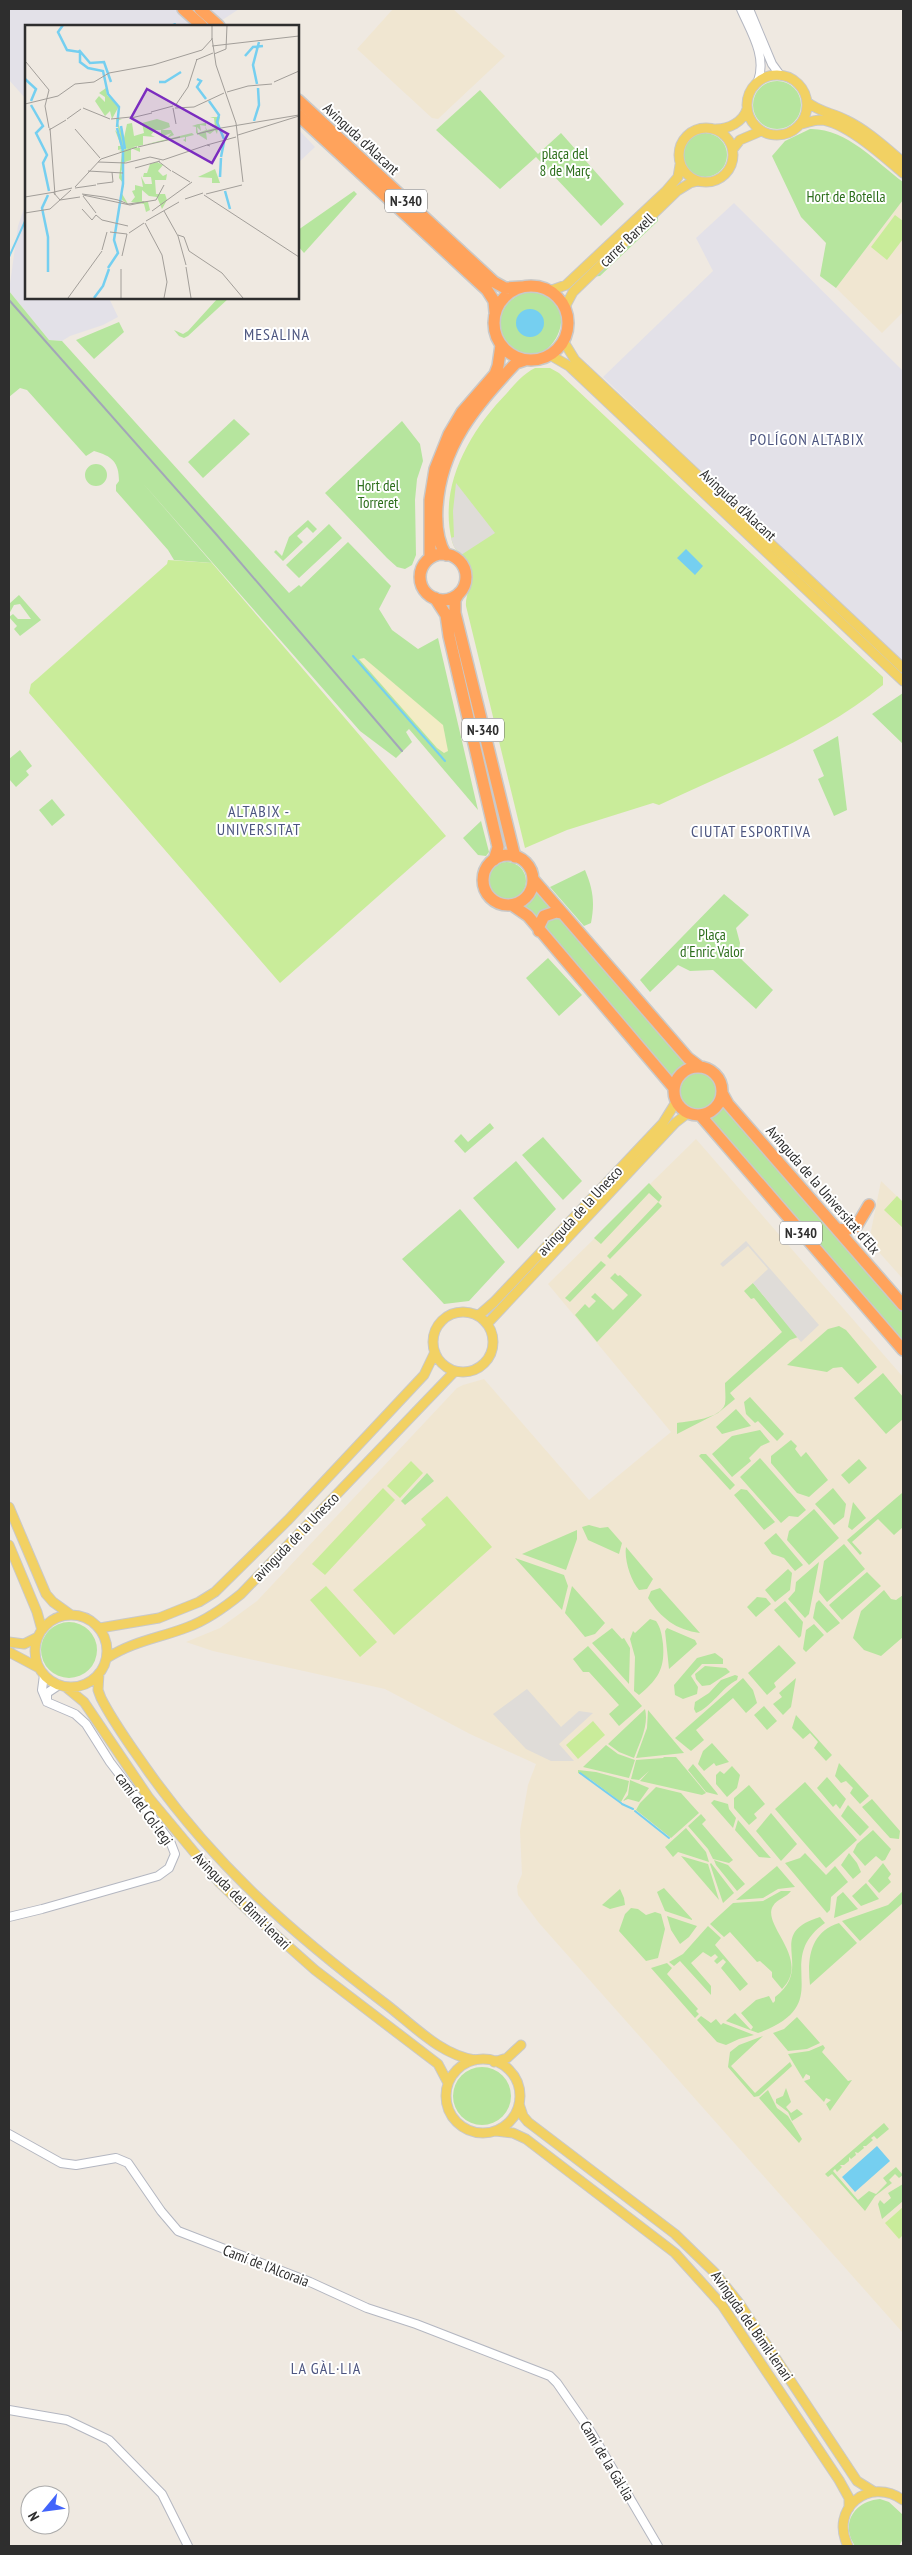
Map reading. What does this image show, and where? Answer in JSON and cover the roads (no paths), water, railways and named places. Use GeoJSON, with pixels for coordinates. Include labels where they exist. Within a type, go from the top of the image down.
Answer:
{"type":"FeatureCollection","features":[{"type":"Feature","properties":{"kind":"highway"},"geometry":{"type":"LineString","coordinates":[[200,9],[211,24]]}},
{"type":"Feature","properties":{"kind":"highway"},"geometry":{"type":"LineString","coordinates":[[184,10],[211,24]]}},
{"type":"Feature","properties":{"kind":"highway","name":"Avinguda d'Alacant"},"geometry":{"type":"LineString","coordinates":[[299,101],[494,282],[505,288],[521,287]]}},
{"type":"Feature","properties":{"kind":"highway","name":"Avinguda d'Alacant"},"geometry":{"type":"LineString","coordinates":[[299,116],[492,295],[495,312]]}},
{"type":"Feature","properties":{"kind":"highway","name":"N-340"},"geometry":{"type":"LineString","coordinates":[[521,287],[535,286],[549,290]]}},
{"type":"Feature","properties":{"kind":"highway"},"geometry":{"type":"LineString","coordinates":[[495,312],[508,293],[521,287]]}},
{"type":"Feature","properties":{"kind":"highway"},"geometry":{"type":"LineString","coordinates":[[501,345],[515,357],[525,360],[537,360],[550,355],[564,342],[568,320],[564,307],[549,290]]}},
{"type":"Feature","properties":{"kind":"highway","name":"N-340"},"geometry":{"type":"LineString","coordinates":[[495,312],[495,334],[501,345],[498,366],[495,374],[462,412],[441,451],[435,469],[430,500],[430,558],[421,569],[420,580],[426,592],[435,598],[446,615],[449,636],[498,847],[494,860],[484,873],[483,882],[486,892],[498,904],[512,905],[528,916],[539,932],[674,1088]]}},
{"type":"Feature","properties":{"kind":"highway"},"geometry":{"type":"LineString","coordinates":[[430,558],[446,555],[439,542],[437,513],[440,483],[449,453],[474,409],[516,363],[525,360]]}},
{"type":"Feature","properties":{"kind":"highway","name":"N-340"},"geometry":{"type":"LineString","coordinates":[[446,555],[458,561],[465,572],[465,581],[455,600],[455,613],[515,857],[527,865],[533,880],[688,1058],[715,1075],[722,1093]]}},
{"type":"Feature","properties":{"kind":"highway"},"geometry":{"type":"LineString","coordinates":[[435,598],[449,599],[459,593]]}},
{"type":"Feature","properties":{"kind":"highway"},"geometry":{"type":"LineString","coordinates":[[494,860],[502,856],[515,857]]}},
{"type":"Feature","properties":{"kind":"highway"},"geometry":{"type":"LineString","coordinates":[[512,905],[527,896],[533,880]]}},
{"type":"Feature","properties":{"kind":"highway"},"geometry":{"type":"LineString","coordinates":[[539,932],[539,926],[544,916],[556,912],[562,913]]}},
{"type":"Feature","properties":{"kind":"highway"},"geometry":{"type":"LineString","coordinates":[[676,1102],[674,1088],[677,1078],[685,1071],[700,1067]]}},
{"type":"Feature","properties":{"kind":"highway"},"geometry":{"type":"LineString","coordinates":[[694,1114],[712,1110],[717,1106],[722,1093]]}},
{"type":"Feature","properties":{"kind":"highway","name":"Avinguda de la Universitat d'Elx"},"geometry":{"type":"LineString","coordinates":[[722,1093],[728,1104],[903,1305]]}},
{"type":"Feature","properties":{"kind":"highway","name":"N-340"},"geometry":{"type":"LineString","coordinates":[[676,1102],[694,1114],[903,1350]]}},
{"type":"Feature","properties":{"kind":"highway"},"geometry":{"type":"LineString","coordinates":[[837,1229],[856,1228],[868,1205]]}},
{"type":"Feature","properties":{"kind":"main road"},"geometry":{"type":"LineString","coordinates":[[716,129],[729,140],[732,149],[732,164],[723,177],[712,182],[698,181],[686,174],[680,165],[679,147],[685,137],[699,128],[725,129],[744,117],[749,94],[758,81],[764,77],[780,75],[797,82],[802,87],[807,102],[805,117],[800,124],[786,134],[778,135],[761,131],[751,121],[747,109]]}},
{"type":"Feature","properties":{"kind":"main road"},"geometry":{"type":"LineString","coordinates":[[807,102],[822,111],[846,120],[903,162]]}},
{"type":"Feature","properties":{"kind":"main road"},"geometry":{"type":"LineString","coordinates":[[800,124],[822,120],[832,123],[870,146],[903,173]]}},
{"type":"Feature","properties":{"kind":"main road"},"geometry":{"type":"LineString","coordinates":[[732,149],[740,140],[761,131]]}},
{"type":"Feature","properties":{"kind":"main road","name":"carrer Barxell"},"geometry":{"type":"LineString","coordinates":[[549,290],[566,285],[645,212],[671,187],[678,177],[680,165]]}},
{"type":"Feature","properties":{"kind":"main road","name":"carrer Barxell"},"geometry":{"type":"LineString","coordinates":[[564,307],[573,292],[677,191],[690,183],[698,181]]}},
{"type":"Feature","properties":{"kind":"main road","name":"Avinguda d'Alacant"},"geometry":{"type":"LineString","coordinates":[[564,342],[575,360],[903,668]]}},
{"type":"Feature","properties":{"kind":"main road","name":"Avinguda d'Alacant"},"geometry":{"type":"LineString","coordinates":[[550,355],[569,366],[903,681]]}},
{"type":"Feature","properties":{"kind":"main road","name":"avinguda de la Unesco"},"geometry":{"type":"LineString","coordinates":[[478,1316],[494,1302],[663,1123],[676,1102]]}},
{"type":"Feature","properties":{"kind":"main road","name":"avinguda de la Unesco"},"geometry":{"type":"LineString","coordinates":[[487,1324],[677,1121],[694,1114]]}},
{"type":"Feature","properties":{"kind":"main road"},"geometry":{"type":"LineString","coordinates":[[461,1312],[478,1316],[487,1324],[493,1340],[490,1356],[478,1369],[471,1372],[455,1371],[443,1364],[435,1352],[434,1335],[442,1321],[461,1312]]}},
{"type":"Feature","properties":{"kind":"main road","name":"avinguda de la Unesco"},"geometry":{"type":"LineString","coordinates":[[100,1628],[159,1618],[199,1602],[215,1592],[256,1552],[426,1373],[435,1352]]}},
{"type":"Feature","properties":{"kind":"main road","name":"avinguda de la Unesco"},"geometry":{"type":"LineString","coordinates":[[107,1658],[137,1642],[189,1627],[222,1609],[241,1594],[455,1371]]}},
{"type":"Feature","properties":{"kind":"main road"},"geometry":{"type":"LineString","coordinates":[[9,1508],[46,1594],[53,1602],[71,1614],[82,1616],[100,1628],[108,1647],[107,1658],[99,1673],[85,1684],[63,1687],[9,1652]]}},
{"type":"Feature","properties":{"kind":"main road"},"geometry":{"type":"LineString","coordinates":[[9,1545],[37,1612],[40,1633],[34,1647],[41,1671]]}},
{"type":"Feature","properties":{"kind":"main road"},"geometry":{"type":"LineString","coordinates":[[9,1642],[24,1644],[56,1619],[71,1614]]}},
{"type":"Feature","properties":{"kind":"main road","name":"Avinguda del Bimil·lenari"},"geometry":{"type":"LineString","coordinates":[[99,1673],[98,1690],[100,1698],[131,1747],[180,1814],[243,1884],[310,1946],[428,2036],[455,2056],[475,2060]]}},
{"type":"Feature","properties":{"kind":"main road","name":"Avinguda del Bimil·lenari"},"geometry":{"type":"LineString","coordinates":[[63,1687],[84,1702],[149,1798],[219,1882],[315,1970],[433,2059],[442,2068],[448,2083]]}},
{"type":"Feature","properties":{"kind":"main road"},"geometry":{"type":"LineString","coordinates":[[494,2062],[507,2058],[521,2045]]}},
{"type":"Feature","properties":{"kind":"main road"},"geometry":{"type":"LineString","coordinates":[[475,2060],[494,2062],[504,2066],[516,2080],[520,2096],[519,2104],[513,2118],[496,2131],[478,2134],[457,2123],[447,2105],[448,2083],[460,2067],[475,2060]]}},
{"type":"Feature","properties":{"kind":"main road","name":"Avinguda del Bimil·lenari"},"geometry":{"type":"LineString","coordinates":[[519,2104],[523,2116],[528,2122],[675,2234],[715,2273],[739,2303],[857,2481],[873,2492]]}},
{"type":"Feature","properties":{"kind":"main road","name":"Avinguda del Bimil·lenari"},"geometry":{"type":"LineString","coordinates":[[496,2131],[513,2133],[526,2139],[675,2253],[696,2274],[722,2305],[839,2480],[848,2498],[849,2508]]}},
{"type":"Feature","properties":{"kind":"main road"},"geometry":{"type":"LineString","coordinates":[[847,2545],[843,2526],[849,2508],[861,2496],[885,2491],[903,2500]]}},
{"type":"Feature","properties":{"kind":"street"},"geometry":{"type":"LineString","coordinates":[[741,9],[760,53],[761,68],[758,81]]}},
{"type":"Feature","properties":{"kind":"street"},"geometry":{"type":"LineString","coordinates":[[749,9],[772,64],[780,75]]}},
{"type":"Feature","properties":{"kind":"street"},"geometry":{"type":"LineString","coordinates":[[41,1671],[42,1690],[47,1702]]}},
{"type":"Feature","properties":{"kind":"street"},"geometry":{"type":"LineString","coordinates":[[47,1702],[47,1693],[63,1687]]}},
{"type":"Feature","properties":{"kind":"street","name":"camí del Col·legi"},"geometry":{"type":"LineString","coordinates":[[9,1917],[158,1876],[169,1868],[175,1854],[170,1841],[110,1762],[86,1724],[75,1714],[47,1702]]}},
{"type":"Feature","properties":{"kind":"street","name":"Camí de l'Alcoraia"},"geometry":{"type":"LineString","coordinates":[[9,2134],[61,2163],[76,2165],[116,2158],[128,2162],[161,2211],[178,2231],[310,2282],[367,2308],[416,2324],[553,2378]]}},
{"type":"Feature","properties":{"kind":"street","name":"Camí de la Gàl·lia"},"geometry":{"type":"LineString","coordinates":[[553,2378],[591,2432],[658,2546]]}},
{"type":"Feature","properties":{"kind":"street"},"geometry":{"type":"LineString","coordinates":[[9,2410],[68,2420],[109,2440],[162,2494],[188,2546]]}},
{"type":"Feature","properties":{"kind":"water"},"geometry":{"type":"Polygon","coordinates":[[[530,309],[540,313],[544,323],[540,333],[530,337],[520,333],[516,323],[520,313],[530,309]]]}},
{"type":"Feature","properties":{"kind":"water"},"geometry":{"type":"Polygon","coordinates":[[[686,549],[703,566],[695,575],[677,558],[686,549]]]}},
{"type":"Feature","properties":{"kind":"water"},"geometry":{"type":"Polygon","coordinates":[[[877,2146],[890,2161],[855,2192],[842,2177],[877,2146]]]}},
{"type":"Feature","properties":{"kind":"waterway"},"geometry":{"type":"LineString","coordinates":[[9,257],[25,221]]}},
{"type":"Feature","properties":{"kind":"waterway"},"geometry":{"type":"LineString","coordinates":[[353,656],[445,761]]}},
{"type":"Feature","properties":{"kind":"waterway"},"geometry":{"type":"LineString","coordinates":[[580,1773],[621,1803]]}},
{"type":"Feature","properties":{"kind":"waterway"},"geometry":{"type":"LineString","coordinates":[[622,1804],[633,1809]]}},
{"type":"Feature","properties":{"kind":"waterway"},"geometry":{"type":"LineString","coordinates":[[635,1811],[669,1838]]}},
{"type":"Feature","properties":{"kind":"railway"},"geometry":{"type":"LineString","coordinates":[[9,300],[216,534],[402,751]]}},
{"type":"Feature","properties":{"kind":"district","name":"MESALINA"},"geometry":{"type":"Point","coordinates":[277,334]}},
{"type":"Feature","properties":{"kind":"district","name":"POLÍGON ALTABIX"},"geometry":{"type":"Point","coordinates":[807,439]}},
{"type":"Feature","properties":{"kind":"district","name":"ALTABIX - UNIVERSITAT"},"geometry":{"type":"Point","coordinates":[259,820]}},
{"type":"Feature","properties":{"kind":"district","name":"CIUTAT ESPORTIVA"},"geometry":{"type":"Point","coordinates":[751,831]}},
{"type":"Feature","properties":{"kind":"district","name":"LA GÀL·LIA"},"geometry":{"type":"Point","coordinates":[326,2368]}},
{"type":"Feature","properties":{"kind":"park label","name":"plaça del 8 de Març"},"geometry":{"type":"Point","coordinates":[565,162]}},
{"type":"Feature","properties":{"kind":"park label","name":"Hort de Botella"},"geometry":{"type":"Point","coordinates":[846,197]}},
{"type":"Feature","properties":{"kind":"park label","name":"Hort del Torreret"},"geometry":{"type":"Point","coordinates":[378,494]}},
{"type":"Feature","properties":{"kind":"park label","name":"Plaça d'Enric Valor"},"geometry":{"type":"Point","coordinates":[712,944]}}]}
